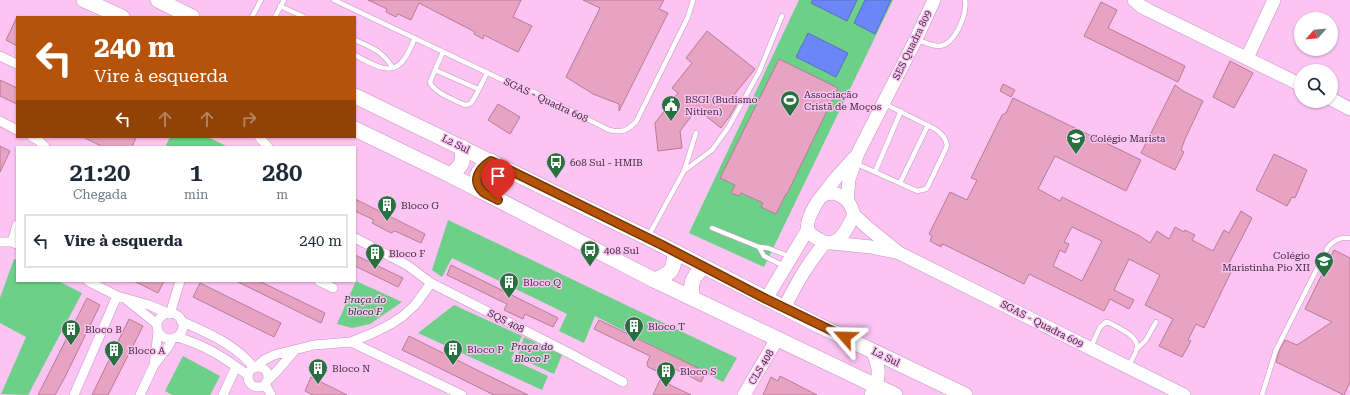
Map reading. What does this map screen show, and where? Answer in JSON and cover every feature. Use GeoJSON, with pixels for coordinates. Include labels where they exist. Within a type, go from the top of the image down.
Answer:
{"type":"FeatureCollection","features":[{"type":"Feature","properties":{"kind":"main road"},"geometry":{"type":"LineString","coordinates":[[84,0],[120,16]]}},
{"type":"Feature","properties":{"kind":"main road"},"geometry":{"type":"LineString","coordinates":[[158,0],[190,16]]}},
{"type":"Feature","properties":{"kind":"main road","name":"L2 Sul"},"geometry":{"type":"LineString","coordinates":[[356,96],[648,238],[784,308],[966,395]]}},
{"type":"Feature","properties":{"kind":"main road"},"geometry":{"type":"LineString","coordinates":[[356,129],[484,192],[654,280],[778,339],[874,390],[895,395]]}},
{"type":"Feature","properties":{"kind":"main road"},"geometry":{"type":"LineString","coordinates":[[450,175],[461,165],[464,159],[462,148]]}},
{"type":"Feature","properties":{"kind":"main road"},"geometry":{"type":"LineString","coordinates":[[484,192],[478,182],[478,174],[479,170],[491,161]]}},
{"type":"Feature","properties":{"kind":"main road"},"geometry":{"type":"LineString","coordinates":[[654,280],[664,277],[672,271],[675,252]]}},
{"type":"Feature","properties":{"kind":"main road"},"geometry":{"type":"LineString","coordinates":[[693,298],[691,290],[692,280],[703,266]]}},
{"type":"Feature","properties":{"kind":"street","name":"SES Quadra 809"},"geometry":{"type":"LineString","coordinates":[[847,200],[849,179],[855,159],[916,39],[934,0]]}},
{"type":"Feature","properties":{"kind":"street"},"geometry":{"type":"LineString","coordinates":[[1134,0],[1148,10],[1294,82]]}},
{"type":"Feature","properties":{"kind":"street"},"geometry":{"type":"LineString","coordinates":[[1247,58],[1274,0]]}},
{"type":"Feature","properties":{"kind":"street"},"geometry":{"type":"LineString","coordinates":[[0,56],[16,64]]}},
{"type":"Feature","properties":{"kind":"street"},"geometry":{"type":"LineString","coordinates":[[1338,103],[1350,109]]}},
{"type":"Feature","properties":{"kind":"street"},"geometry":{"type":"LineString","coordinates":[[0,121],[16,129]]}},
{"type":"Feature","properties":{"kind":"street"},"geometry":{"type":"LineString","coordinates":[[34,138],[44,146]]}},
{"type":"Feature","properties":{"kind":"street"},"geometry":{"type":"LineString","coordinates":[[260,138],[267,146]]}},
{"type":"Feature","properties":{"kind":"street","name":"SES Quadra 809"},"geometry":{"type":"LineString","coordinates":[[822,196],[836,178],[855,159]]}},
{"type":"Feature","properties":{"kind":"street"},"geometry":{"type":"LineString","coordinates":[[766,299],[808,229],[809,217],[822,196],[834,193],[847,200],[854,215],[845,233],[839,239],[829,243],[812,258],[784,308]]}},
{"type":"Feature","properties":{"kind":"street","name":"SGAS - Quadra 609"},"geometry":{"type":"LineString","coordinates":[[854,215],[867,228],[899,253],[1184,395]]}},
{"type":"Feature","properties":{"kind":"street"},"geometry":{"type":"LineString","coordinates":[[808,229],[817,239],[829,243]]}},
{"type":"Feature","properties":{"kind":"street"},"geometry":{"type":"LineString","coordinates":[[0,242],[14,243],[16,231]]}},
{"type":"Feature","properties":{"kind":"street","name":"SQS 408"},"geometry":{"type":"LineString","coordinates":[[356,239],[407,265],[431,283],[623,382]]}},
{"type":"Feature","properties":{"kind":"street","name":"SGAS - Quadra 609"},"geometry":{"type":"LineString","coordinates":[[829,243],[871,246],[899,253]]}},
{"type":"Feature","properties":{"kind":"street"},"geometry":{"type":"LineString","coordinates":[[90,282],[117,296],[149,304],[178,317],[181,321],[219,339],[240,352],[248,360],[252,370]]}},
{"type":"Feature","properties":{"kind":"street"},"geometry":{"type":"LineString","coordinates":[[170,314],[180,282]]}},
{"type":"Feature","properties":{"kind":"street"},"geometry":{"type":"LineString","coordinates":[[321,282],[333,288]]}},
{"type":"Feature","properties":{"kind":"street"},"geometry":{"type":"LineString","coordinates":[[271,395],[262,387],[249,383],[248,379],[252,370],[264,360],[274,355],[314,345],[351,342],[373,333],[403,316],[415,305],[431,283]]}},
{"type":"Feature","properties":{"kind":"street"},"geometry":{"type":"LineString","coordinates":[[74,395],[117,296]]}},
{"type":"Feature","properties":{"kind":"street"},"geometry":{"type":"LineString","coordinates":[[126,299],[158,328],[165,338],[175,338],[195,342],[212,350],[236,367],[252,370],[263,368],[266,371],[262,387]]}},
{"type":"Feature","properties":{"kind":"street"},"geometry":{"type":"LineString","coordinates":[[154,365],[158,328],[162,316],[170,314]]}},
{"type":"Feature","properties":{"kind":"street"},"geometry":{"type":"LineString","coordinates":[[140,395],[154,365],[182,329],[181,321]]}},
{"type":"Feature","properties":{"kind":"street"},"geometry":{"type":"LineString","coordinates":[[212,350],[219,339]]}},
{"type":"Feature","properties":{"kind":"street","name":"CLS 408"},"geometry":{"type":"LineString","coordinates":[[744,395],[778,339]]}},
{"type":"Feature","properties":{"kind":"street"},"geometry":{"type":"LineString","coordinates":[[351,342],[462,395]]}},
{"type":"Feature","properties":{"kind":"street"},"geometry":{"type":"LineString","coordinates":[[262,387],[295,350]]}},
{"type":"Feature","properties":{"kind":"street"},"geometry":{"type":"LineString","coordinates":[[872,350],[878,366],[878,377],[874,390]]}},
{"type":"Feature","properties":{"kind":"street"},"geometry":{"type":"LineString","coordinates":[[223,395],[236,367]]}},
{"type":"Feature","properties":{"kind":"lane"},"geometry":{"type":"LineString","coordinates":[[253,16],[261,0]]}},
{"type":"Feature","properties":{"kind":"lane"},"geometry":{"type":"LineString","coordinates":[[275,16],[284,0]]}},
{"type":"Feature","properties":{"kind":"lane","name":"SGAS - Quadra 608"},"geometry":{"type":"LineString","coordinates":[[334,0],[513,85],[536,93],[609,130],[618,132],[624,131],[636,122],[688,17],[693,0]]}},
{"type":"Feature","properties":{"kind":"lane"},"geometry":{"type":"LineString","coordinates":[[916,39],[931,45],[939,46],[952,40],[966,10],[964,0]]}},
{"type":"Feature","properties":{"kind":"lane"},"geometry":{"type":"LineString","coordinates":[[280,6],[302,16]]}},
{"type":"Feature","properties":{"kind":"lane"},"geometry":{"type":"LineString","coordinates":[[684,170],[712,150],[728,128],[759,72],[782,16]]}},
{"type":"Feature","properties":{"kind":"lane"},"geometry":{"type":"LineString","coordinates":[[356,56],[383,69],[393,68],[399,65],[405,58],[415,38]]}},
{"type":"Feature","properties":{"kind":"lane"},"geometry":{"type":"LineString","coordinates":[[356,40],[374,48],[385,55],[393,68]]}},
{"type":"Feature","properties":{"kind":"lane"},"geometry":{"type":"LineString","coordinates":[[443,52],[430,82],[431,87],[465,105],[471,103],[487,73]]}},
{"type":"Feature","properties":{"kind":"lane"},"geometry":{"type":"LineString","coordinates":[[435,70],[478,89]]}},
{"type":"Feature","properties":{"kind":"lane"},"geometry":{"type":"LineString","coordinates":[[855,159],[875,172],[917,191],[922,191],[928,186],[947,146],[946,142],[941,133],[884,103]]}},
{"type":"Feature","properties":{"kind":"lane"},"geometry":{"type":"LineString","coordinates":[[875,172],[901,111]]}},
{"type":"Feature","properties":{"kind":"lane"},"geometry":{"type":"LineString","coordinates":[[900,183],[928,125]]}},
{"type":"Feature","properties":{"kind":"lane"},"geometry":{"type":"LineString","coordinates":[[648,238],[684,170],[696,133]]}},
{"type":"Feature","properties":{"kind":"lane"},"geometry":{"type":"LineString","coordinates":[[712,228],[758,247],[768,248],[788,262]]}},
{"type":"Feature","properties":{"kind":"lane"},"geometry":{"type":"LineString","coordinates":[[1262,395],[1276,350],[1328,247],[1335,240],[1350,238]]}},
{"type":"Feature","properties":{"kind":"lane"},"geometry":{"type":"LineString","coordinates":[[758,247],[764,256],[788,262]]}},
{"type":"Feature","properties":{"kind":"lane"},"geometry":{"type":"LineString","coordinates":[[1090,348],[1100,327],[1106,322],[1133,337],[1137,346],[1136,350]]}},
{"type":"Feature","properties":{"kind":"lane"},"geometry":{"type":"LineString","coordinates":[[1128,367],[1136,350],[1146,340],[1156,322]]}},
{"type":"Feature","properties":{"kind":"green space","name":"Associação Cristã de Moços"},"geometry":{"type":"Polygon","coordinates":[[[799,0],[893,0],[764,267],[689,233],[799,0]]]}},
{"type":"Feature","properties":{"kind":"green space"},"geometry":{"type":"Polygon","coordinates":[[[170,138],[210,138],[226,146],[166,146],[170,138]]]}},
{"type":"Feature","properties":{"kind":"green space"},"geometry":{"type":"Polygon","coordinates":[[[448,220],[737,358],[723,382],[595,316],[584,343],[559,331],[567,314],[452,258],[442,277],[432,270],[448,220]]]}},
{"type":"Feature","properties":{"kind":"green space"},"geometry":{"type":"Polygon","coordinates":[[[14,259],[16,260],[16,282],[60,282],[82,293],[28,395],[1,394],[26,337],[0,323],[0,298],[14,259]]]}},
{"type":"Feature","properties":{"kind":"green space","name":"Praça do bloco F"},"geometry":{"type":"Polygon","coordinates":[[[356,281],[402,302],[370,324],[352,328],[337,324],[356,281]]]}},
{"type":"Feature","properties":{"kind":"green space"},"geometry":{"type":"Polygon","coordinates":[[[454,305],[522,336],[511,359],[548,376],[542,390],[418,333],[454,305]]]}},
{"type":"Feature","properties":{"kind":"green space","name":"Praça do Bloco P"},"geometry":{"type":"Polygon","coordinates":[[[524,337],[562,355],[554,374],[517,357],[524,337]]]}},
{"type":"Feature","properties":{"kind":"green space"},"geometry":{"type":"Polygon","coordinates":[[[183,356],[220,376],[210,395],[172,395],[165,391],[183,356]]]}},
{"type":"Feature","properties":{"kind":"water"},"geometry":{"type":"Polygon","coordinates":[[[813,0],[857,0],[847,21],[811,3],[813,0]]]}},
{"type":"Feature","properties":{"kind":"water"},"geometry":{"type":"Polygon","coordinates":[[[865,0],[891,0],[875,34],[854,23],[865,0]]]}},
{"type":"Feature","properties":{"kind":"water"},"geometry":{"type":"Polygon","coordinates":[[[808,33],[848,53],[836,77],[796,57],[808,33]]]}},
{"type":"Feature","properties":{"kind":"building"},"geometry":{"type":"Polygon","coordinates":[[[368,0],[521,0],[513,17],[532,26],[518,52],[484,35],[483,39],[474,34],[475,32],[419,3],[411,20],[398,14],[396,17],[386,12],[387,9],[368,0]]]}},
{"type":"Feature","properties":{"kind":"building"},"geometry":{"type":"Polygon","coordinates":[[[583,0],[664,0],[659,9],[668,13],[619,111],[619,104],[593,94],[566,77],[600,8],[583,0]]]}},
{"type":"Feature","properties":{"kind":"building"},"geometry":{"type":"Polygon","coordinates":[[[1101,2],[1117,10],[1108,28],[1185,66],[1178,82],[1084,36],[1101,2]]]}},
{"type":"Feature","properties":{"kind":"building"},"geometry":{"type":"Polygon","coordinates":[[[16,19],[16,45],[6,40],[16,19]]]}},
{"type":"Feature","properties":{"kind":"building"},"geometry":{"type":"Polygon","coordinates":[[[707,31],[755,69],[733,96],[739,100],[721,128],[697,109],[680,131],[682,148],[658,151],[655,123],[678,93],[672,88],[692,63],[686,58],[707,31]]]}},
{"type":"Feature","properties":{"kind":"building"},"geometry":{"type":"Polygon","coordinates":[[[779,59],[838,88],[776,214],[761,207],[763,203],[741,193],[739,196],[731,193],[735,185],[720,178],[779,59]]]}},
{"type":"Feature","properties":{"kind":"building"},"geometry":{"type":"Polygon","coordinates":[[[1230,61],[1253,73],[1234,108],[1213,97],[1230,61]]]}},
{"type":"Feature","properties":{"kind":"building"},"geometry":{"type":"Polygon","coordinates":[[[0,80],[16,88],[16,104],[0,96],[0,80]]]}},
{"type":"Feature","properties":{"kind":"building"},"geometry":{"type":"Polygon","coordinates":[[[1003,84],[1015,90],[1011,97],[1000,91],[1003,84]]]}},
{"type":"Feature","properties":{"kind":"building"},"geometry":{"type":"Polygon","coordinates":[[[1175,85],[1183,91],[1203,101],[1185,139],[1181,150],[1184,152],[1175,170],[1141,153],[1175,85]]]}},
{"type":"Feature","properties":{"kind":"building"},"geometry":{"type":"Polygon","coordinates":[[[1013,98],[1141,160],[1126,191],[1055,156],[1038,189],[1060,201],[1062,197],[1140,236],[1150,243],[1157,231],[1169,239],[1175,227],[1184,232],[1185,230],[1195,235],[1192,240],[1213,251],[1224,230],[1229,233],[1241,211],[1252,218],[1229,263],[1234,266],[1204,328],[1196,324],[1188,340],[1191,341],[1182,357],[1159,346],[1173,319],[1145,305],[1160,275],[1129,259],[1114,290],[1134,300],[1129,309],[1110,299],[1104,311],[1029,274],[1024,284],[945,245],[942,244],[941,247],[930,241],[932,236],[929,234],[950,192],[967,200],[977,180],[971,178],[1002,115],[1006,113],[1013,98]],[[1072,227],[1064,242],[1069,244],[1065,253],[1060,250],[1053,266],[1082,281],[1102,241],[1072,227]]]}},
{"type":"Feature","properties":{"kind":"building"},"geometry":{"type":"Polygon","coordinates":[[[498,104],[520,117],[510,134],[488,120],[498,104]]]}},
{"type":"Feature","properties":{"kind":"building"},"geometry":{"type":"Polygon","coordinates":[[[85,138],[136,138],[132,146],[101,146],[85,138]]]}},
{"type":"Feature","properties":{"kind":"building"},"geometry":{"type":"Polygon","coordinates":[[[0,146],[10,151],[0,172],[0,146]]]}},
{"type":"Feature","properties":{"kind":"building"},"geometry":{"type":"Polygon","coordinates":[[[1274,154],[1307,170],[1295,198],[1292,197],[1287,206],[1256,190],[1274,154]]]}},
{"type":"Feature","properties":{"kind":"building","name":"Bloco G"},"geometry":{"type":"Polygon","coordinates":[[[356,200],[425,234],[421,243],[395,231],[391,233],[372,223],[374,220],[356,211],[356,200]]]}},
{"type":"Feature","properties":{"kind":"building"},"geometry":{"type":"Polygon","coordinates":[[[1334,250],[1350,258],[1350,382],[1344,395],[1276,362],[1279,351],[1285,340],[1297,345],[1332,322],[1305,309],[1334,250]]]}},
{"type":"Feature","properties":{"kind":"building","name":"Bloco F"},"geometry":{"type":"Polygon","coordinates":[[[356,255],[403,278],[398,287],[356,266],[356,255]]]}},
{"type":"Feature","properties":{"kind":"building","name":"Bloco Q"},"geometry":{"type":"Polygon","coordinates":[[[451,265],[558,318],[553,327],[525,314],[523,319],[504,310],[507,304],[447,275],[451,265]]]}},
{"type":"Feature","properties":{"kind":"building"},"geometry":{"type":"Polygon","coordinates":[[[136,282],[164,282],[158,293],[136,282]]]}},
{"type":"Feature","properties":{"kind":"building"},"geometry":{"type":"Polygon","coordinates":[[[238,282],[261,282],[325,313],[321,323],[238,282]]]}},
{"type":"Feature","properties":{"kind":"building"},"geometry":{"type":"Polygon","coordinates":[[[200,283],[281,323],[274,337],[193,297],[200,283]]]}},
{"type":"Feature","properties":{"kind":"building","name":"Bloco B"},"geometry":{"type":"Polygon","coordinates":[[[87,298],[100,305],[65,377],[55,395],[38,395],[87,298]]]}},
{"type":"Feature","properties":{"kind":"building","name":"Bloco A"},"geometry":{"type":"Polygon","coordinates":[[[129,319],[143,326],[108,395],[92,395],[129,319]]]}},
{"type":"Feature","properties":{"kind":"building","name":"Bloco T"},"geometry":{"type":"Polygon","coordinates":[[[599,320],[706,372],[701,382],[669,366],[665,375],[648,367],[647,363],[650,356],[594,329],[599,320]]]}},
{"type":"Feature","properties":{"kind":"building","name":"Bloco P"},"geometry":{"type":"Polygon","coordinates":[[[409,336],[528,395],[494,395],[402,350],[409,336]]]}},
{"type":"Feature","properties":{"kind":"building"},"geometry":{"type":"Polygon","coordinates":[[[780,376],[817,395],[763,395],[771,377],[778,381],[780,376]]]}},
{"type":"Feature","properties":{"kind":"building","name":"Bloco N"},"geometry":{"type":"Polygon","coordinates":[[[311,377],[347,395],[313,395],[305,391],[311,377]]]}},
{"type":"Feature","properties":{"kind":"building","name":"Bloco S"},"geometry":{"type":"Polygon","coordinates":[[[660,380],[691,395],[653,395],[660,380]]]}},
{"type":"Feature","properties":{"kind":"place","name":"Associação Cristã de Moços"},"geometry":{"type":"Point","coordinates":[790,117]}},
{"type":"Feature","properties":{"kind":"place","name":"BSGI (Budismo Nitiren)"},"geometry":{"type":"Point","coordinates":[671,122]}},
{"type":"Feature","properties":{"kind":"place","name":"Colégio Marista"},"geometry":{"type":"Point","coordinates":[1076,155]}},
{"type":"Feature","properties":{"kind":"place","name":"608 Sul - HMIB"},"geometry":{"type":"Point","coordinates":[556,179]}},
{"type":"Feature","properties":{"kind":"place","name":"Bloco G"},"geometry":{"type":"Point","coordinates":[387,222]}},
{"type":"Feature","properties":{"kind":"place","name":"408 Sul"},"geometry":{"type":"Point","coordinates":[590,267]}},
{"type":"Feature","properties":{"kind":"place","name":"Bloco F"},"geometry":{"type":"Point","coordinates":[375,270]}},
{"type":"Feature","properties":{"kind":"place","name":"Colégio Maristinha Pio XII"},"geometry":{"type":"Point","coordinates":[1324,278]}},
{"type":"Feature","properties":{"kind":"place","name":"Bloco Q"},"geometry":{"type":"Point","coordinates":[509,299]}},
{"type":"Feature","properties":{"kind":"place","name":"Bloco T"},"geometry":{"type":"Point","coordinates":[634,343]}},
{"type":"Feature","properties":{"kind":"place","name":"Bloco B"},"geometry":{"type":"Point","coordinates":[71,346]}},
{"type":"Feature","properties":{"kind":"place","name":"Bloco P"},"geometry":{"type":"Point","coordinates":[453,366]}},
{"type":"Feature","properties":{"kind":"place","name":"Bloco A"},"geometry":{"type":"Point","coordinates":[114,367]}},
{"type":"Feature","properties":{"kind":"place","name":"Bloco N"},"geometry":{"type":"Point","coordinates":[318,385]}},
{"type":"Feature","properties":{"kind":"place","name":"Bloco S"},"geometry":{"type":"Point","coordinates":[666,388]}},
{"type":"Feature","properties":{"kind":"route"},"geometry":{"type":"LineString","coordinates":[[498,200],[484,192],[477,179],[479,170],[491,161],[662,245],[818,325],[845,337]]}}]}
